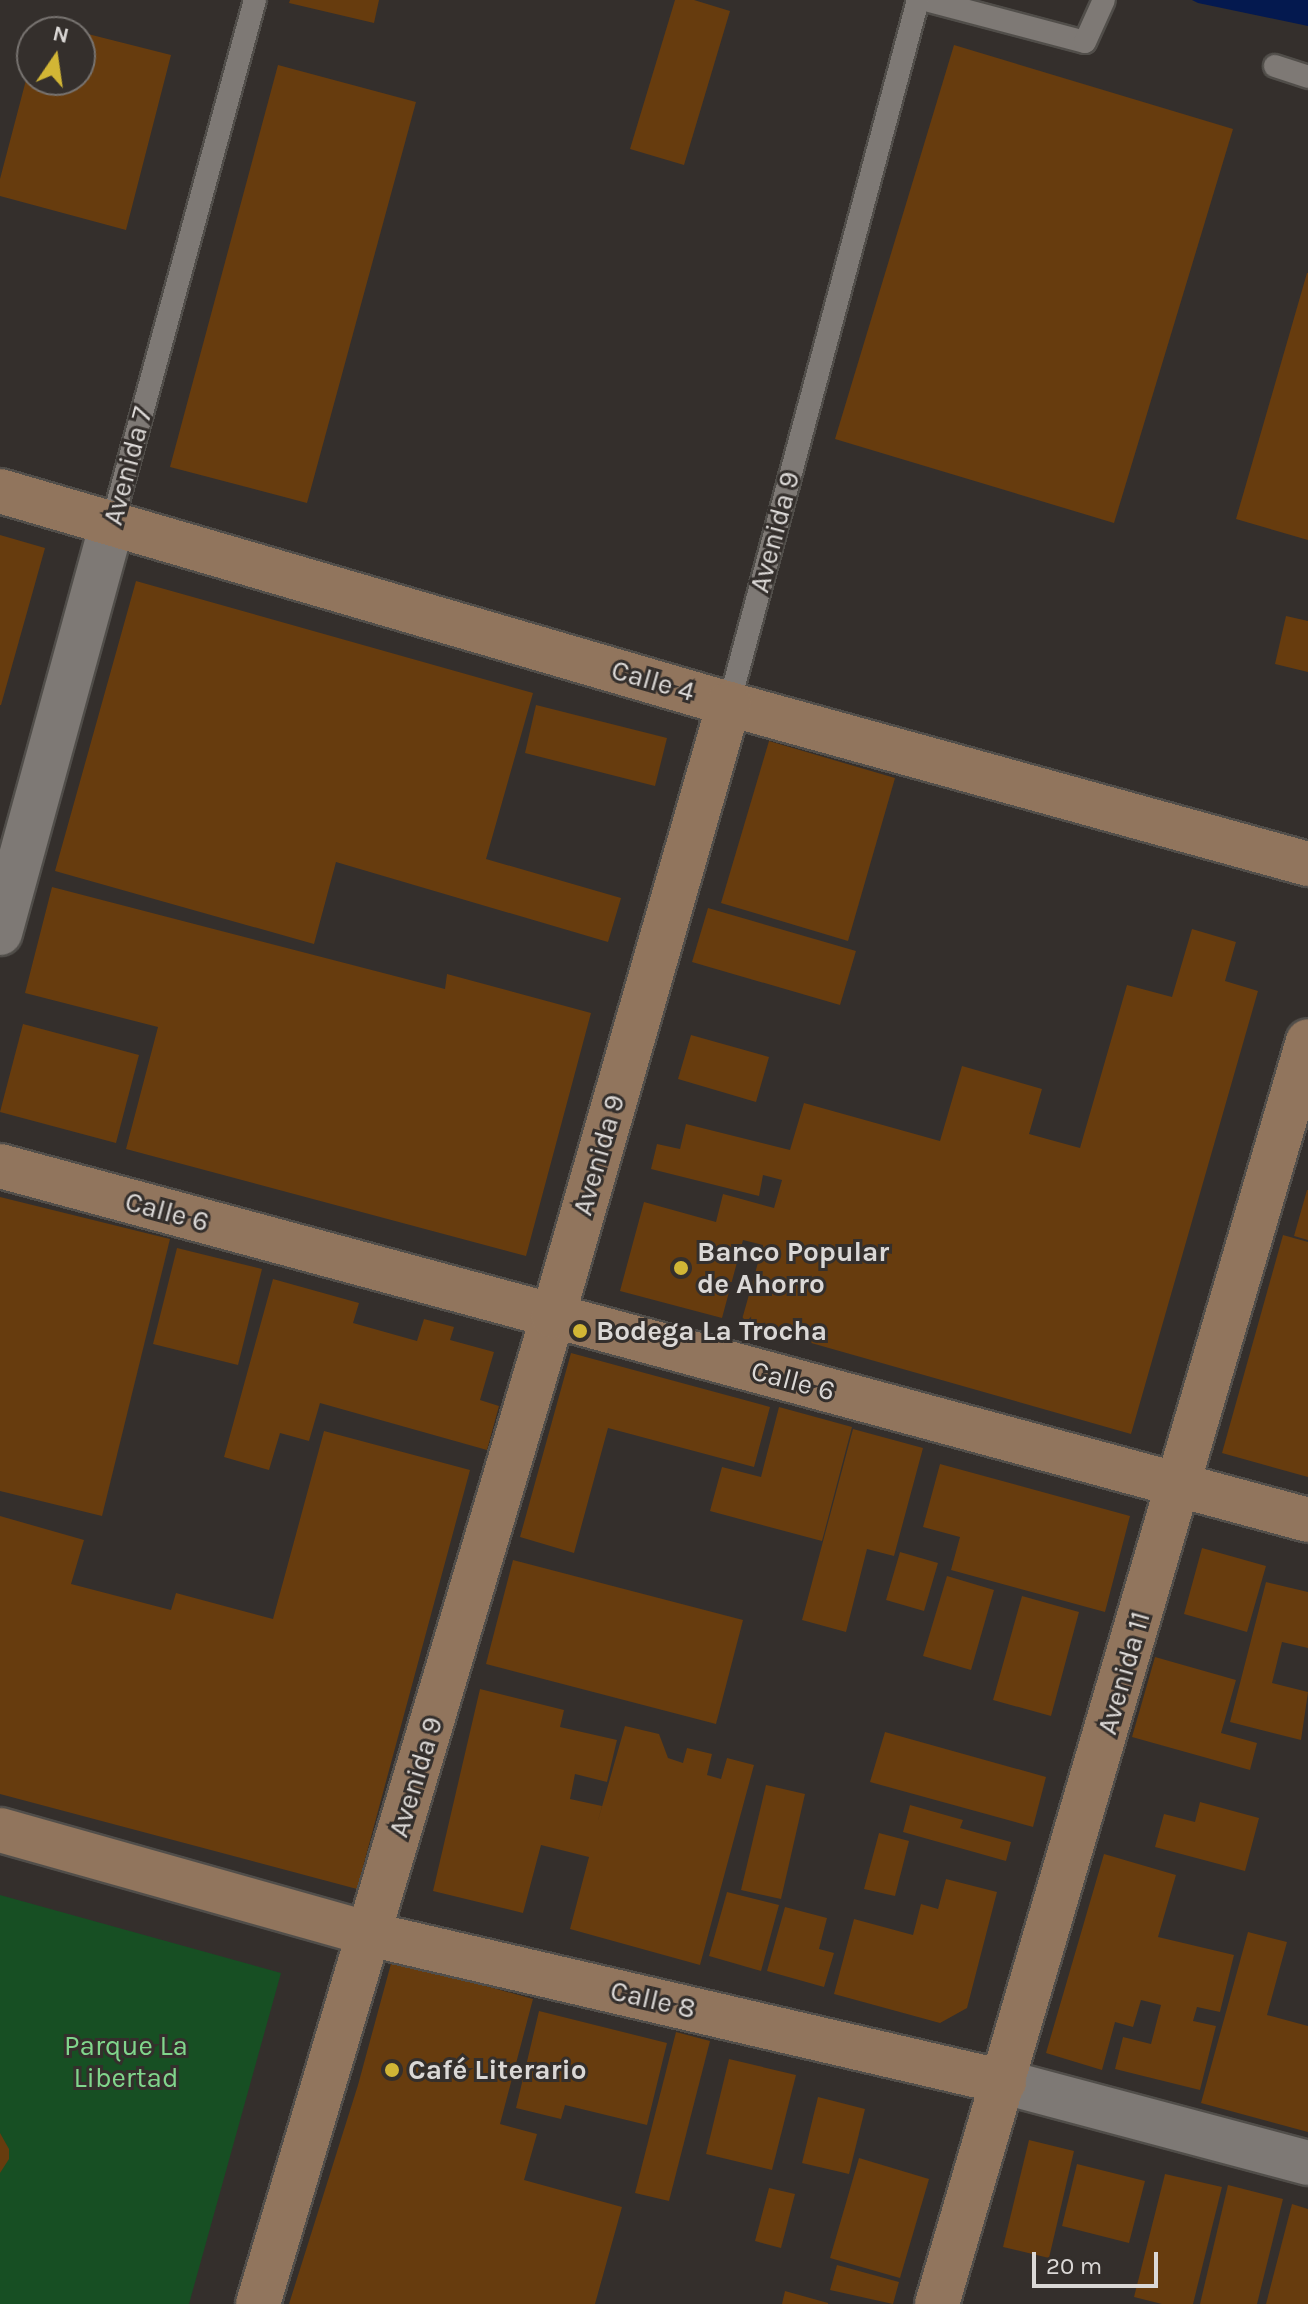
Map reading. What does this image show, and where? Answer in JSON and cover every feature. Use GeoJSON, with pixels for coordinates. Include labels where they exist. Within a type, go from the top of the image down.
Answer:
{"type":"FeatureCollection","features":[{"type":"Feature","properties":{"kind":"street","name":"Calle 4"},"geometry":{"type":"LineString","coordinates":[[0,491],[729,704],[1308,864]]}},
{"type":"Feature","properties":{"kind":"street","name":"Avenida 7"},"geometry":{"type":"LineString","coordinates":[[0,933],[112,523]]}},
{"type":"Feature","properties":{"kind":"street","name":"Avenida 9"},"geometry":{"type":"LineString","coordinates":[[258,2304],[553,1316],[729,704]]}},
{"type":"Feature","properties":{"kind":"street","name":"Avenida 11"},"geometry":{"type":"LineString","coordinates":[[937,2304],[1308,1041]]}},
{"type":"Feature","properties":{"kind":"street","name":"Calle 6"},"geometry":{"type":"LineString","coordinates":[[0,1166],[1308,1520]]}},
{"type":"Feature","properties":{"kind":"street","name":"Calle 8"},"geometry":{"type":"LineString","coordinates":[[0,1830],[369,1934],[1004,2082],[1308,2163]]}},
{"type":"Feature","properties":{"kind":"lane","name":"Avenida 7"},"geometry":{"type":"LineString","coordinates":[[112,523],[255,0]]}},
{"type":"Feature","properties":{"kind":"lane","name":"Avenida 9"},"geometry":{"type":"LineString","coordinates":[[729,704],[918,0]]}},
{"type":"Feature","properties":{"kind":"lane"},"geometry":{"type":"LineString","coordinates":[[926,0],[1085,42],[1104,0]]}},
{"type":"Feature","properties":{"kind":"lane"},"geometry":{"type":"LineString","coordinates":[[1275,66],[1308,77]]}},
{"type":"Feature","properties":{"kind":"green space","name":"Parque La Libertad"},"geometry":{"type":"Polygon","coordinates":[[[0,1895],[281,1973],[189,2304],[0,2304],[0,1895]]]}},
{"type":"Feature","properties":{"kind":"water"},"geometry":{"type":"Polygon","coordinates":[[[1192,0],[1308,0],[1308,26],[1198,3],[1192,0]]]}},
{"type":"Feature","properties":{"kind":"building"},"geometry":{"type":"Polygon","coordinates":[[[290,0],[379,0],[374,23],[289,3],[290,0]]]}},
{"type":"Feature","properties":{"kind":"building"},"geometry":{"type":"Polygon","coordinates":[[[675,0],[694,0],[730,11],[684,165],[630,149],[675,0]]]}},
{"type":"Feature","properties":{"kind":"building"},"geometry":{"type":"Polygon","coordinates":[[[96,36],[171,55],[126,230],[0,196],[0,179],[22,96],[96,96],[96,36]]]}},
{"type":"Feature","properties":{"kind":"building"},"geometry":{"type":"Polygon","coordinates":[[[954,45],[1233,129],[1114,523],[835,439],[954,45]]]}},
{"type":"Feature","properties":{"kind":"building"},"geometry":{"type":"Polygon","coordinates":[[[278,65],[416,102],[307,503],[170,467],[278,65]]]}},
{"type":"Feature","properties":{"kind":"building"},"geometry":{"type":"Polygon","coordinates":[[[1308,273],[1308,540],[1236,519],[1308,273]]]}},
{"type":"Feature","properties":{"kind":"building"},"geometry":{"type":"Polygon","coordinates":[[[0,535],[45,548],[1,705],[0,705],[0,535]]]}},
{"type":"Feature","properties":{"kind":"building"},"geometry":{"type":"Polygon","coordinates":[[[136,581],[533,693],[486,859],[621,898],[608,942],[336,862],[314,944],[55,871],[136,581]]]}},
{"type":"Feature","properties":{"kind":"building"},"geometry":{"type":"Polygon","coordinates":[[[1286,616],[1308,621],[1308,672],[1275,664],[1286,616]]]}},
{"type":"Feature","properties":{"kind":"building"},"geometry":{"type":"Polygon","coordinates":[[[536,705],[667,738],[655,786],[525,753],[536,705]]]}},
{"type":"Feature","properties":{"kind":"building"},"geometry":{"type":"Polygon","coordinates":[[[769,741],[895,778],[848,941],[721,903],[769,741]]]}},
{"type":"Feature","properties":{"kind":"building"},"geometry":{"type":"Polygon","coordinates":[[[52,887],[445,989],[447,974],[591,1013],[526,1256],[126,1149],[158,1027],[25,993],[52,887]]]}},
{"type":"Feature","properties":{"kind":"building"},"geometry":{"type":"Polygon","coordinates":[[[708,908],[856,951],[840,1005],[692,962],[708,908]]]}},
{"type":"Feature","properties":{"kind":"building"},"geometry":{"type":"Polygon","coordinates":[[[1192,929],[1236,942],[1225,981],[1258,991],[1131,1434],[741,1323],[763,1245],[743,1240],[722,1318],[620,1291],[644,1202],[716,1222],[723,1194],[774,1208],[782,1180],[763,1175],[759,1196],[651,1169],[657,1144],[680,1149],[686,1124],[790,1150],[804,1103],[940,1141],[962,1066],[1042,1089],[1029,1134],[1080,1148],[1127,985],[1172,997],[1192,929]]]}},
{"type":"Feature","properties":{"kind":"building"},"geometry":{"type":"Polygon","coordinates":[[[23,1024],[139,1055],[116,1143],[0,1112],[23,1024]]]}},
{"type":"Feature","properties":{"kind":"building"},"geometry":{"type":"Polygon","coordinates":[[[691,1035],[769,1057],[756,1102],[678,1079],[691,1035]]]}},
{"type":"Feature","properties":{"kind":"building"},"geometry":{"type":"Polygon","coordinates":[[[1308,1190],[1308,1240],[1294,1236],[1308,1190]]]}},
{"type":"Feature","properties":{"kind":"building"},"geometry":{"type":"Polygon","coordinates":[[[0,1197],[170,1239],[102,1516],[0,1491],[0,1197]]]}},
{"type":"Feature","properties":{"kind":"building"},"geometry":{"type":"Polygon","coordinates":[[[1283,1235],[1308,1242],[1308,1477],[1222,1453],[1283,1235]]]}},
{"type":"Feature","properties":{"kind":"building"},"geometry":{"type":"Polygon","coordinates":[[[177,1248],[262,1269],[238,1365],[153,1344],[177,1248]]]}},
{"type":"Feature","properties":{"kind":"building"},"geometry":{"type":"Polygon","coordinates":[[[273,1279],[359,1303],[353,1323],[417,1341],[424,1319],[454,1327],[450,1340],[494,1352],[480,1400],[499,1406],[487,1450],[320,1403],[309,1441],[280,1433],[269,1470],[224,1457],[273,1279]]]}},
{"type":"Feature","properties":{"kind":"building"},"geometry":{"type":"Polygon","coordinates":[[[571,1353],[770,1407],[754,1467],[608,1428],[574,1553],[520,1537],[571,1353]]]}},
{"type":"Feature","properties":{"kind":"building"},"geometry":{"type":"Polygon","coordinates":[[[779,1407],[852,1427],[822,1541],[710,1511],[722,1467],[761,1477],[779,1407]]]}},
{"type":"Feature","properties":{"kind":"building"},"geometry":{"type":"Polygon","coordinates":[[[853,1429],[923,1448],[894,1556],[867,1549],[846,1632],[802,1620],[853,1429]]]}},
{"type":"Feature","properties":{"kind":"building"},"geometry":{"type":"Polygon","coordinates":[[[324,1431],[470,1470],[357,1889],[0,1794],[0,1516],[84,1540],[71,1584],[171,1610],[176,1593],[273,1619],[324,1431]]]}},
{"type":"Feature","properties":{"kind":"building"},"geometry":{"type":"Polygon","coordinates":[[[940,1464],[1130,1516],[1105,1612],[951,1570],[960,1537],[923,1527],[940,1464]]]}},
{"type":"Feature","properties":{"kind":"building"},"geometry":{"type":"Polygon","coordinates":[[[1202,1548],[1266,1566],[1247,1632],[1184,1614],[1202,1548]]]}},
{"type":"Feature","properties":{"kind":"building"},"geometry":{"type":"Polygon","coordinates":[[[900,1552],[938,1563],[924,1611],[886,1600],[900,1552]]]}},
{"type":"Feature","properties":{"kind":"building"},"geometry":{"type":"Polygon","coordinates":[[[513,1560],[743,1620],[716,1724],[486,1664],[513,1560]]]}},
{"type":"Feature","properties":{"kind":"building"},"geometry":{"type":"Polygon","coordinates":[[[947,1576],[994,1590],[971,1670],[923,1656],[947,1576]]]}},
{"type":"Feature","properties":{"kind":"building"},"geometry":{"type":"Polygon","coordinates":[[[1266,1582],[1308,1592],[1308,1648],[1282,1642],[1272,1683],[1308,1692],[1301,1740],[1230,1722],[1266,1582]]]}},
{"type":"Feature","properties":{"kind":"building"},"geometry":{"type":"Polygon","coordinates":[[[1022,1596],[1079,1612],[1051,1716],[993,1700],[1022,1596]]]}},
{"type":"Feature","properties":{"kind":"building"},"geometry":{"type":"Polygon","coordinates":[[[1155,1657],[1236,1680],[1221,1733],[1257,1743],[1250,1770],[1132,1737],[1155,1657]]]}},
{"type":"Feature","properties":{"kind":"building"},"geometry":{"type":"Polygon","coordinates":[[[480,1689],[564,1710],[560,1727],[617,1740],[607,1782],[575,1774],[570,1799],[602,1806],[597,1824],[625,1726],[659,1734],[668,1758],[683,1763],[687,1748],[712,1754],[707,1775],[721,1779],[727,1758],[754,1765],[700,1965],[570,1929],[589,1857],[541,1845],[523,1913],[433,1891],[480,1689]]]}},
{"type":"Feature","properties":{"kind":"building"},"geometry":{"type":"Polygon","coordinates":[[[885,1732],[1046,1777],[1033,1827],[870,1782],[885,1732]]]}},
{"type":"Feature","properties":{"kind":"building"},"geometry":{"type":"Polygon","coordinates":[[[766,1785],[805,1794],[781,1899],[741,1890],[766,1785]]]}},
{"type":"Feature","properties":{"kind":"building"},"geometry":{"type":"Polygon","coordinates":[[[1200,1802],[1259,1818],[1245,1871],[1155,1847],[1164,1814],[1195,1822],[1200,1802]]]}},
{"type":"Feature","properties":{"kind":"building"},"geometry":{"type":"Polygon","coordinates":[[[910,1805],[963,1820],[960,1828],[1011,1842],[1006,1861],[903,1832],[910,1805]]]}},
{"type":"Feature","properties":{"kind":"building"},"geometry":{"type":"Polygon","coordinates":[[[879,1833],[909,1841],[895,1896],[864,1889],[879,1833]]]}},
{"type":"Feature","properties":{"kind":"building"},"geometry":{"type":"Polygon","coordinates":[[[1104,1854],[1176,1875],[1158,1937],[1234,1955],[1220,2012],[1197,2007],[1193,2021],[1216,2026],[1200,2090],[1115,2069],[1123,2037],[1151,2044],[1161,2005],[1141,2000],[1133,2027],[1115,2022],[1102,2070],[1046,2053],[1104,1854]]]}},
{"type":"Feature","properties":{"kind":"building"},"geometry":{"type":"Polygon","coordinates":[[[946,1879],[997,1892],[967,2008],[940,2023],[834,1994],[854,1919],[913,1935],[921,1904],[938,1909],[946,1879]]]}},
{"type":"Feature","properties":{"kind":"building"},"geometry":{"type":"Polygon","coordinates":[[[727,1892],[779,1905],[761,1971],[709,1956],[727,1892]]]}},
{"type":"Feature","properties":{"kind":"building"},"geometry":{"type":"Polygon","coordinates":[[[785,1907],[827,1918],[819,1949],[834,1953],[824,1987],[767,1971],[785,1907]]]}},
{"type":"Feature","properties":{"kind":"building"},"geometry":{"type":"Polygon","coordinates":[[[1248,1932],[1287,1942],[1267,2015],[1308,2026],[1308,2132],[1201,2103],[1248,1932]]]}},
{"type":"Feature","properties":{"kind":"building"},"geometry":{"type":"Polygon","coordinates":[[[392,1960],[533,1999],[500,2124],[537,2134],[524,2180],[622,2207],[595,2304],[289,2304],[358,2085],[392,1960]]]}},
{"type":"Feature","properties":{"kind":"building"},"geometry":{"type":"Polygon","coordinates":[[[539,2011],[667,2043],[647,2125],[565,2105],[561,2119],[516,2108],[539,2011]]]}},
{"type":"Feature","properties":{"kind":"building"},"geometry":{"type":"Polygon","coordinates":[[[676,2032],[710,2041],[669,2201],[635,2193],[676,2032]]]}},
{"type":"Feature","properties":{"kind":"building"},"geometry":{"type":"Polygon","coordinates":[[[729,2059],[796,2075],[772,2170],[706,2154],[729,2059]]]}},
{"type":"Feature","properties":{"kind":"building"},"geometry":{"type":"Polygon","coordinates":[[[818,2097],[865,2109],[849,2174],[802,2163],[818,2097]]]}},
{"type":"Feature","properties":{"kind":"building"},"geometry":{"type":"Polygon","coordinates":[[[0,2133],[9,2149],[9,2159],[0,2173],[0,2133]]]}},
{"type":"Feature","properties":{"kind":"building"},"geometry":{"type":"Polygon","coordinates":[[[1029,2140],[1074,2151],[1049,2258],[1003,2247],[1029,2140]]]}},
{"type":"Feature","properties":{"kind":"building"},"geometry":{"type":"Polygon","coordinates":[[[859,2158],[929,2179],[900,2278],[830,2258],[859,2158]]]}},
{"type":"Feature","properties":{"kind":"building"},"geometry":{"type":"Polygon","coordinates":[[[1077,2164],[1145,2181],[1129,2243],[1062,2226],[1077,2164]]]}},
{"type":"Feature","properties":{"kind":"building"},"geometry":{"type":"Polygon","coordinates":[[[1165,2174],[1222,2187],[1193,2304],[1162,2304],[1134,2297],[1165,2174]]]}},
{"type":"Feature","properties":{"kind":"building"},"geometry":{"type":"Polygon","coordinates":[[[1228,2185],[1283,2199],[1257,2304],[1200,2304],[1228,2185]]]}},
{"type":"Feature","properties":{"kind":"building"},"geometry":{"type":"Polygon","coordinates":[[[769,2188],[795,2194],[781,2248],[755,2241],[769,2188]]]}},
{"type":"Feature","properties":{"kind":"building"},"geometry":{"type":"Polygon","coordinates":[[[1292,2204],[1308,2209],[1308,2304],[1266,2304],[1292,2204]]]}},
{"type":"Feature","properties":{"kind":"building"},"geometry":{"type":"Polygon","coordinates":[[[837,2265],[899,2282],[893,2304],[830,2290],[837,2265]]]}},
{"type":"Feature","properties":{"kind":"building"},"geometry":{"type":"Polygon","coordinates":[[[785,2291],[828,2303],[828,2304],[782,2304],[785,2291]]]}},
{"type":"Feature","properties":{"kind":"place","name":"Banco Popular de Ahorro"},"geometry":{"type":"Point","coordinates":[681,1268]}},
{"type":"Feature","properties":{"kind":"place","name":"Bodega La Trocha"},"geometry":{"type":"Point","coordinates":[580,1331]}},
{"type":"Feature","properties":{"kind":"place","name":"Café Literario"},"geometry":{"type":"Point","coordinates":[392,2070]}}]}
